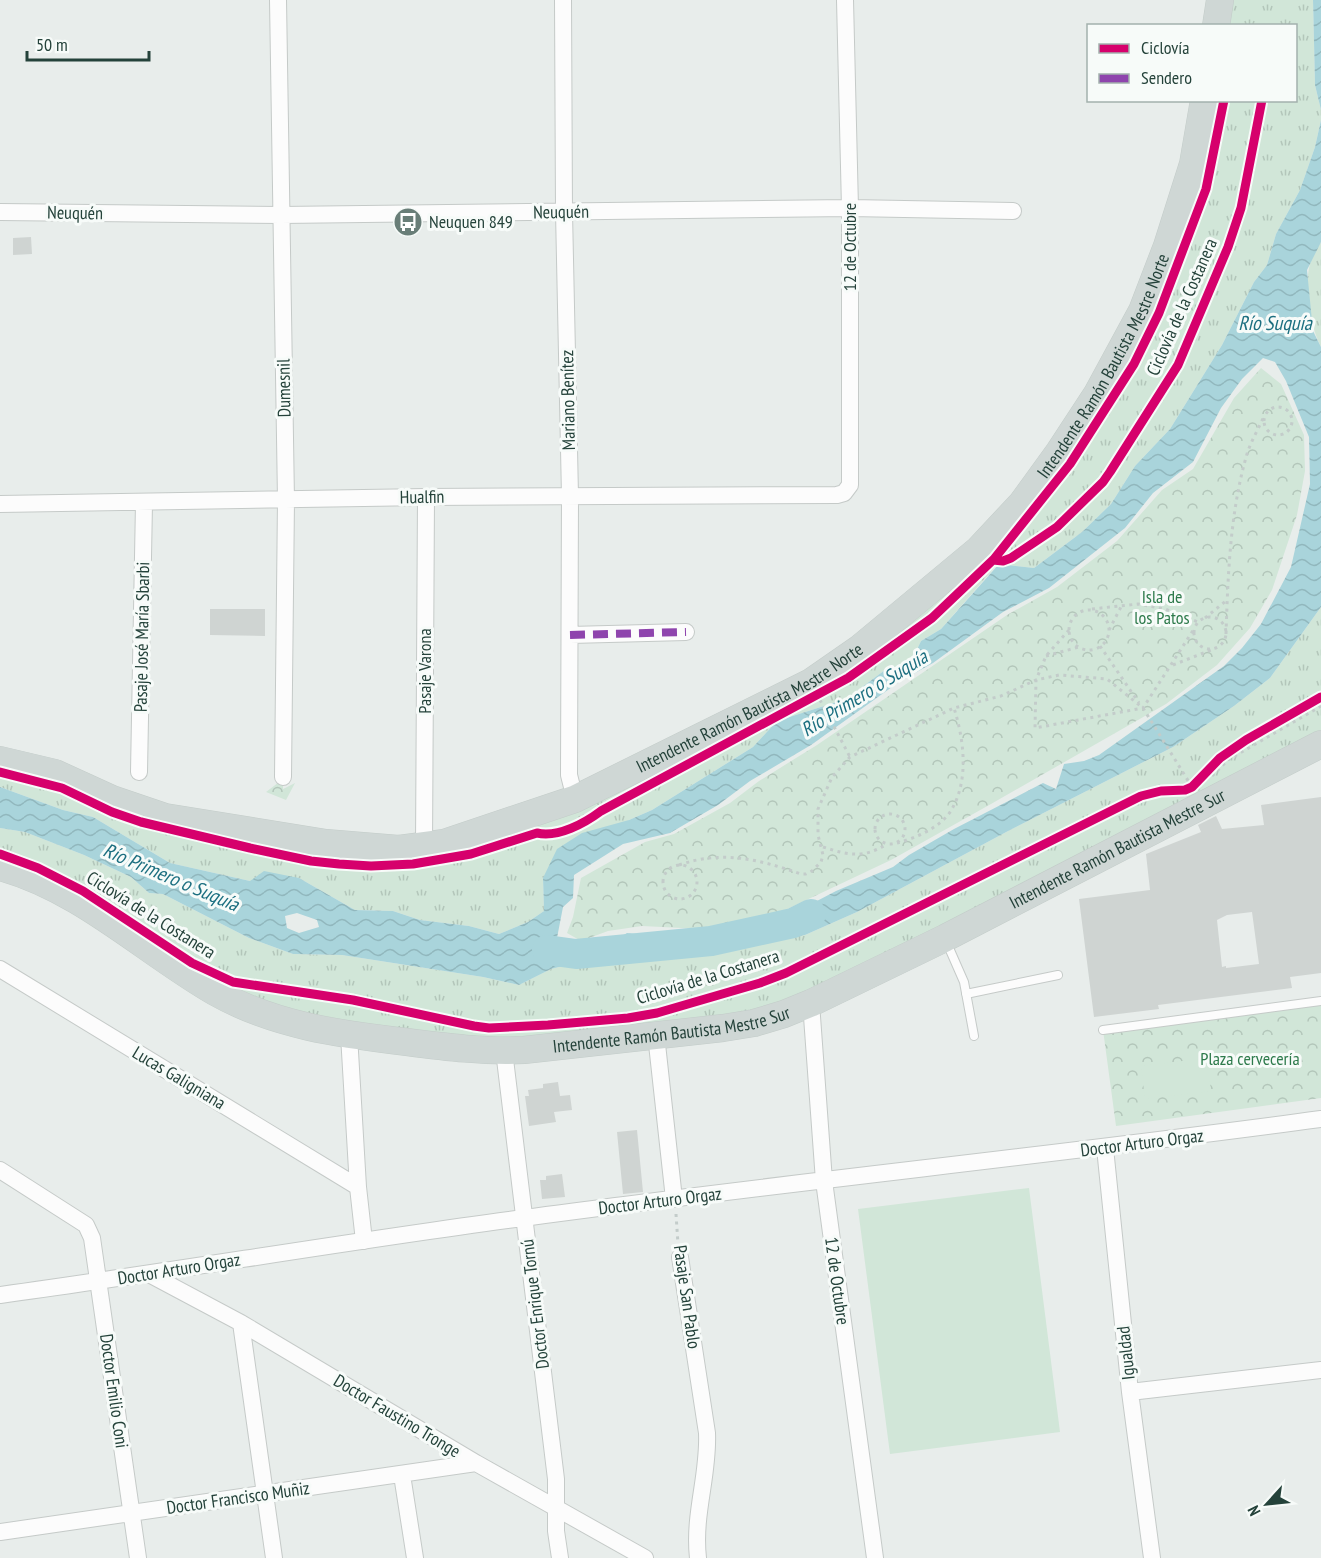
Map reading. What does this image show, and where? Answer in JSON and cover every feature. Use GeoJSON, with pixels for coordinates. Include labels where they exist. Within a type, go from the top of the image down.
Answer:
{"type":"FeatureCollection","features":[{"type":"Feature","properties":{"kind":"main road"},"geometry":{"type":"LineString","coordinates":[[1216,24],[1220,0]]}},
{"type":"Feature","properties":{"kind":"main road","name":"Intendente Ramón Bautista Mestre Norte"},"geometry":{"type":"LineString","coordinates":[[0,760],[55,773],[112,799],[165,817],[326,843],[399,849],[444,843],[575,799],[811,682],[860,648],[957,569],[998,529],[1022,502],[1097,394],[1142,311],[1167,246],[1193,164],[1204,102]]}},
{"type":"Feature","properties":{"kind":"main road","name":"Intendente Ramón Bautista Mestre Sur"},"geometry":{"type":"LineString","coordinates":[[0,867],[27,876],[87,906],[214,991],[263,1015],[319,1031],[504,1051],[723,1028],[754,1023],[784,1014],[945,938],[1321,744]]}},
{"type":"Feature","properties":{"kind":"street","name":"Dumesnil"},"geometry":{"type":"LineString","coordinates":[[278,0],[286,500],[283,777]]}},
{"type":"Feature","properties":{"kind":"street","name":"Mariano Benítez"},"geometry":{"type":"LineString","coordinates":[[562,0],[570,496],[568,775],[575,799]]}},
{"type":"Feature","properties":{"kind":"street","name":"12 de Octubre"},"geometry":{"type":"LineString","coordinates":[[844,493],[850,485],[850,208],[845,0]]}},
{"type":"Feature","properties":{"kind":"street","name":"Neuquén"},"geometry":{"type":"LineString","coordinates":[[0,212],[280,215],[850,208],[1013,211]]}},
{"type":"Feature","properties":{"kind":"street","name":"Hualfin"},"geometry":{"type":"LineString","coordinates":[[0,504],[426,497],[837,495],[844,493]]}},
{"type":"Feature","properties":{"kind":"street"},"geometry":{"type":"LineString","coordinates":[[0,496],[0,520]]}},
{"type":"Feature","properties":{"kind":"street","name":"Pasaje Varona"},"geometry":{"type":"LineString","coordinates":[[424,846],[426,497]]}},
{"type":"Feature","properties":{"kind":"street","name":"Pasaje José María Sbarbi"},"geometry":{"type":"LineString","coordinates":[[139,772],[144,503]]}},
{"type":"Feature","properties":{"kind":"street"},"geometry":{"type":"LineString","coordinates":[[570,635],[686,632]]}},
{"type":"Feature","properties":{"kind":"street","name":"Lucas Galigniana"},"geometry":{"type":"LineString","coordinates":[[0,969],[358,1187]]}},
{"type":"Feature","properties":{"kind":"street","name":"12 de Octubre"},"geometry":{"type":"LineString","coordinates":[[811,1003],[824,1181],[874,1558]]}},
{"type":"Feature","properties":{"kind":"street"},"geometry":{"type":"LineString","coordinates":[[349,1035],[358,1187],[364,1240]]}},
{"type":"Feature","properties":{"kind":"street"},"geometry":{"type":"LineString","coordinates":[[656,1035],[674,1199]]}},
{"type":"Feature","properties":{"kind":"street","name":"Doctor Enrique Tornú"},"geometry":{"type":"LineString","coordinates":[[504,1051],[556,1479],[556,1531],[561,1558]]}},
{"type":"Feature","properties":{"kind":"street","name":"Doctor Arturo Orgaz"},"geometry":{"type":"LineString","coordinates":[[0,1295],[525,1218],[1105,1148],[1321,1119]]}},
{"type":"Feature","properties":{"kind":"street","name":"Igualdad"},"geometry":{"type":"LineString","coordinates":[[1105,1148],[1130,1392],[1152,1558]]}},
{"type":"Feature","properties":{"kind":"street","name":"Doctor Emilio Coni"},"geometry":{"type":"LineString","coordinates":[[0,1170],[86,1225],[93,1238],[138,1558]]}},
{"type":"Feature","properties":{"kind":"street","name":"Pasaje San Pablo"},"geometry":{"type":"LineString","coordinates":[[680,1257],[708,1447],[697,1519],[698,1558]]}},
{"type":"Feature","properties":{"kind":"street","name":"Doctor Faustino Tronge"},"geometry":{"type":"LineString","coordinates":[[149,1274],[241,1323],[476,1463],[645,1558]]}},
{"type":"Feature","properties":{"kind":"street"},"geometry":{"type":"LineString","coordinates":[[241,1323],[274,1558]]}},
{"type":"Feature","properties":{"kind":"street"},"geometry":{"type":"LineString","coordinates":[[1130,1392],[1321,1370]]}},
{"type":"Feature","properties":{"kind":"street","name":"Doctor Francisco Muñiz"},"geometry":{"type":"LineString","coordinates":[[0,1532],[476,1463]]}},
{"type":"Feature","properties":{"kind":"street"},"geometry":{"type":"LineString","coordinates":[[402,1475],[414,1558]]}},
{"type":"Feature","properties":{"kind":"lane"},"geometry":{"type":"LineString","coordinates":[[945,938],[964,982],[974,1036]]}},
{"type":"Feature","properties":{"kind":"lane"},"geometry":{"type":"LineString","coordinates":[[966,994],[1058,975]]}},
{"type":"Feature","properties":{"kind":"lane"},"geometry":{"type":"LineString","coordinates":[[1103,1030],[1321,1001]]}},
{"type":"Feature","properties":{"kind":"path"},"geometry":{"type":"LineString","coordinates":[[1172,665],[1222,644],[1226,634],[1230,545],[1248,453],[1264,416],[1274,407],[1283,407],[1292,418],[1291,427],[1280,436],[1270,434],[1264,426],[1264,416]]}},
{"type":"Feature","properties":{"kind":"path"},"geometry":{"type":"LineString","coordinates":[[1198,622],[1165,609],[1138,604],[1084,610],[1073,618],[1069,630],[1046,656],[1036,680],[1035,728],[1143,708],[1198,622],[1227,600]]}},
{"type":"Feature","properties":{"kind":"path"},"geometry":{"type":"LineString","coordinates":[[1069,630],[1071,640],[1079,647],[1089,650],[1100,646],[1122,605]]}},
{"type":"Feature","properties":{"kind":"path"},"geometry":{"type":"LineString","coordinates":[[1084,610],[1101,614],[1108,630]]}},
{"type":"Feature","properties":{"kind":"path"},"geometry":{"type":"LineString","coordinates":[[1203,619],[1219,620],[1226,634]]}},
{"type":"Feature","properties":{"kind":"path"},"geometry":{"type":"LineString","coordinates":[[1194,629],[1198,644],[1213,649]]}},
{"type":"Feature","properties":{"kind":"path"},"geometry":{"type":"LineString","coordinates":[[1100,646],[1143,708],[1199,779]]}},
{"type":"Feature","properties":{"kind":"path"},"geometry":{"type":"LineString","coordinates":[[1046,656],[1079,647]]}},
{"type":"Feature","properties":{"kind":"path"},"geometry":{"type":"LineString","coordinates":[[679,865],[694,872],[697,884],[692,894],[682,899],[671,897],[663,883],[666,873],[669,869],[679,865],[711,857],[737,856],[806,874],[818,868],[821,862],[822,846],[818,835],[818,809],[832,777],[850,757],[954,708],[1000,696],[1036,680],[1059,675],[1107,679],[1143,708]]}},
{"type":"Feature","properties":{"kind":"path"},"geometry":{"type":"LineString","coordinates":[[806,700],[826,690]]}},
{"type":"Feature","properties":{"kind":"path"},"geometry":{"type":"LineString","coordinates":[[1199,779],[1220,758],[1246,740],[1321,697]]}},
{"type":"Feature","properties":{"kind":"path"},"geometry":{"type":"LineString","coordinates":[[819,699],[850,757]]}},
{"type":"Feature","properties":{"kind":"path"},"geometry":{"type":"LineString","coordinates":[[1185,790],[1228,760],[1321,706]]}},
{"type":"Feature","properties":{"kind":"path"},"geometry":{"type":"LineString","coordinates":[[822,846],[854,855],[874,852],[887,844],[909,840],[935,826],[952,811],[962,783],[963,756],[954,708]]}},
{"type":"Feature","properties":{"kind":"path"},"geometry":{"type":"LineString","coordinates":[[887,844],[878,839],[875,826],[880,817],[889,813],[899,816],[905,825],[904,836],[897,843]]}},
{"type":"Feature","properties":{"kind":"green space"},"geometry":{"type":"Polygon","coordinates":[[[1220,0],[1313,0],[1315,85],[1321,120],[1315,147],[1300,190],[1276,234],[1267,265],[1254,282],[1222,345],[1170,429],[1135,466],[1111,504],[1082,532],[1034,568],[998,564],[941,629],[921,641],[911,662],[885,670],[846,699],[777,721],[753,747],[652,810],[629,820],[543,878],[544,911],[528,922],[499,934],[469,926],[420,920],[393,911],[355,910],[299,878],[250,881],[170,863],[93,817],[63,810],[0,787],[0,760],[165,817],[444,843],[811,682],[977,550],[1142,311],[1204,102],[1297,102],[1297,24],[1216,24],[1220,0]]]}},
{"type":"Feature","properties":{"kind":"green space"},"geometry":{"type":"Polygon","coordinates":[[[1321,242],[1321,347],[1309,308],[1308,279],[1314,253],[1321,242]]]}},
{"type":"Feature","properties":{"kind":"green space","name":"Isla de los Patos"},"geometry":{"type":"Polygon","coordinates":[[[1261,368],[1281,384],[1304,435],[1305,471],[1297,515],[1272,590],[1250,628],[1217,665],[1166,704],[891,860],[741,931],[642,926],[608,931],[581,941],[567,933],[573,917],[581,878],[645,842],[674,834],[730,803],[759,781],[817,745],[1007,615],[1057,587],[1117,541],[1162,490],[1193,469],[1234,398],[1261,368]]]}},
{"type":"Feature","properties":{"kind":"green space"},"geometry":{"type":"Polygon","coordinates":[[[1321,607],[1321,744],[811,1003],[524,1050],[319,1031],[0,867],[0,828],[25,832],[84,855],[131,877],[149,893],[163,894],[249,938],[293,954],[342,955],[483,977],[519,985],[551,969],[567,965],[611,964],[650,956],[697,955],[805,935],[857,912],[1010,830],[1173,747],[1234,706],[1270,678],[1321,607]]]}},
{"type":"Feature","properties":{"kind":"green space"},"geometry":{"type":"Polygon","coordinates":[[[283,779],[283,789],[295,783],[286,800],[266,792],[283,779]]]}},
{"type":"Feature","properties":{"kind":"green space","name":"Plaza cervecería"},"geometry":{"type":"Polygon","coordinates":[[[1321,1001],[1321,1098],[1116,1126],[1103,1030],[1321,1001]]]}},
{"type":"Feature","properties":{"kind":"green space"},"geometry":{"type":"Polygon","coordinates":[[[1207,1058],[1211,1091],[1145,1099],[1141,1066],[1207,1058]]]}},
{"type":"Feature","properties":{"kind":"green space"},"geometry":{"type":"Polygon","coordinates":[[[1029,1188],[1060,1432],[890,1454],[858,1209],[1029,1188]]]}},
{"type":"Feature","properties":{"kind":"water"},"geometry":{"type":"Polygon","coordinates":[[[1313,0],[1321,0],[1321,110],[1315,85],[1313,0]]]}},
{"type":"Feature","properties":{"kind":"water","name":"Río Suquía"},"geometry":{"type":"Polygon","coordinates":[[[1321,120],[1321,242],[1307,270],[1313,331],[1321,347],[1321,607],[1270,678],[1234,706],[1173,747],[1010,830],[857,912],[805,935],[697,955],[650,956],[611,964],[567,965],[551,969],[519,985],[483,977],[342,955],[293,954],[249,938],[163,894],[149,893],[131,877],[84,855],[25,832],[0,828],[0,787],[63,810],[93,817],[170,863],[250,881],[264,871],[299,878],[355,910],[393,911],[420,920],[469,926],[499,934],[528,922],[544,911],[543,878],[557,849],[582,833],[629,820],[652,810],[753,747],[777,721],[846,699],[885,670],[911,662],[921,641],[941,629],[999,564],[1034,568],[1082,532],[1111,504],[1135,466],[1170,429],[1222,345],[1254,282],[1267,265],[1276,234],[1300,190],[1315,147],[1321,120]],[[1263,358],[1242,379],[1221,408],[1193,462],[1153,493],[1125,528],[1049,588],[1003,612],[933,663],[899,682],[811,745],[750,781],[718,805],[670,833],[623,844],[574,875],[573,898],[563,907],[557,938],[574,949],[593,954],[627,933],[724,941],[751,936],[776,926],[794,913],[836,891],[893,867],[954,829],[1043,783],[1056,789],[1064,764],[1084,761],[1099,755],[1224,666],[1261,624],[1291,567],[1310,484],[1309,437],[1286,381],[1275,362],[1263,358]],[[297,913],[285,916],[287,928],[299,933],[319,927],[317,920],[297,913]]]}},
{"type":"Feature","properties":{"kind":"building"},"geometry":{"type":"Polygon","coordinates":[[[31,237],[32,254],[13,255],[13,238],[31,237]]]}},
{"type":"Feature","properties":{"kind":"building"},"geometry":{"type":"Polygon","coordinates":[[[210,609],[265,609],[265,636],[210,635],[210,609]]]}},
{"type":"Feature","properties":{"kind":"building"},"geometry":{"type":"Polygon","coordinates":[[[1321,797],[1321,973],[1290,977],[1292,988],[1158,1005],[1159,1009],[1094,1017],[1079,899],[1150,890],[1146,854],[1201,832],[1198,825],[1216,816],[1222,829],[1264,825],[1261,805],[1321,797]],[[1252,912],[1227,915],[1217,920],[1222,967],[1259,964],[1252,912]]]}},
{"type":"Feature","properties":{"kind":"building"},"geometry":{"type":"Polygon","coordinates":[[[558,1082],[560,1096],[570,1095],[572,1110],[554,1112],[556,1122],[529,1126],[525,1096],[529,1096],[528,1090],[543,1088],[543,1084],[558,1082]]]}},
{"type":"Feature","properties":{"kind":"building"},"geometry":{"type":"Polygon","coordinates":[[[637,1130],[643,1192],[623,1194],[617,1132],[637,1130]]]}},
{"type":"Feature","properties":{"kind":"building"},"geometry":{"type":"Polygon","coordinates":[[[562,1174],[565,1197],[542,1199],[540,1180],[546,1180],[546,1176],[562,1174]]]}},
{"type":"Feature","properties":{"kind":"waterway","name":"Río Primero o Suquía"},"geometry":{"type":"LineString","coordinates":[[547,950],[576,954],[711,941],[793,923],[811,914]]}},
{"type":"Feature","properties":{"kind":"marked path"},"geometry":{"type":"LineString","coordinates":[[570,635],[686,632]]}},
{"type":"Feature","properties":{"kind":"cycle path","name":"Ciclovía de la Costanera"},"geometry":{"type":"LineString","coordinates":[[0,772],[62,788],[112,812],[141,822],[250,848],[311,861],[339,864],[371,866],[413,864],[471,854],[537,833],[554,833],[571,828],[848,678],[932,618],[994,559],[1070,464],[1134,364],[1159,313],[1206,189],[1224,102]]}},
{"type":"Feature","properties":{"kind":"cycle path","name":"Ciclovía de la Costanera"},"geometry":{"type":"LineString","coordinates":[[993,560],[1003,561],[1011,558],[1057,527],[1103,482],[1178,365],[1228,247],[1241,208],[1262,102]]}},
{"type":"Feature","properties":{"kind":"cycle path","name":"Ciclovía de la Costanera"},"geometry":{"type":"LineString","coordinates":[[0,854],[38,868],[83,891],[192,963],[233,982],[353,1000],[489,1028],[628,1018],[657,1013],[760,983],[786,973],[1141,796],[1192,787],[1220,758],[1246,740],[1321,697]]}},
{"type":"Feature","properties":{"kind":"place","name":"Neuquen 849"},"geometry":{"type":"Point","coordinates":[408,222]}}]}
